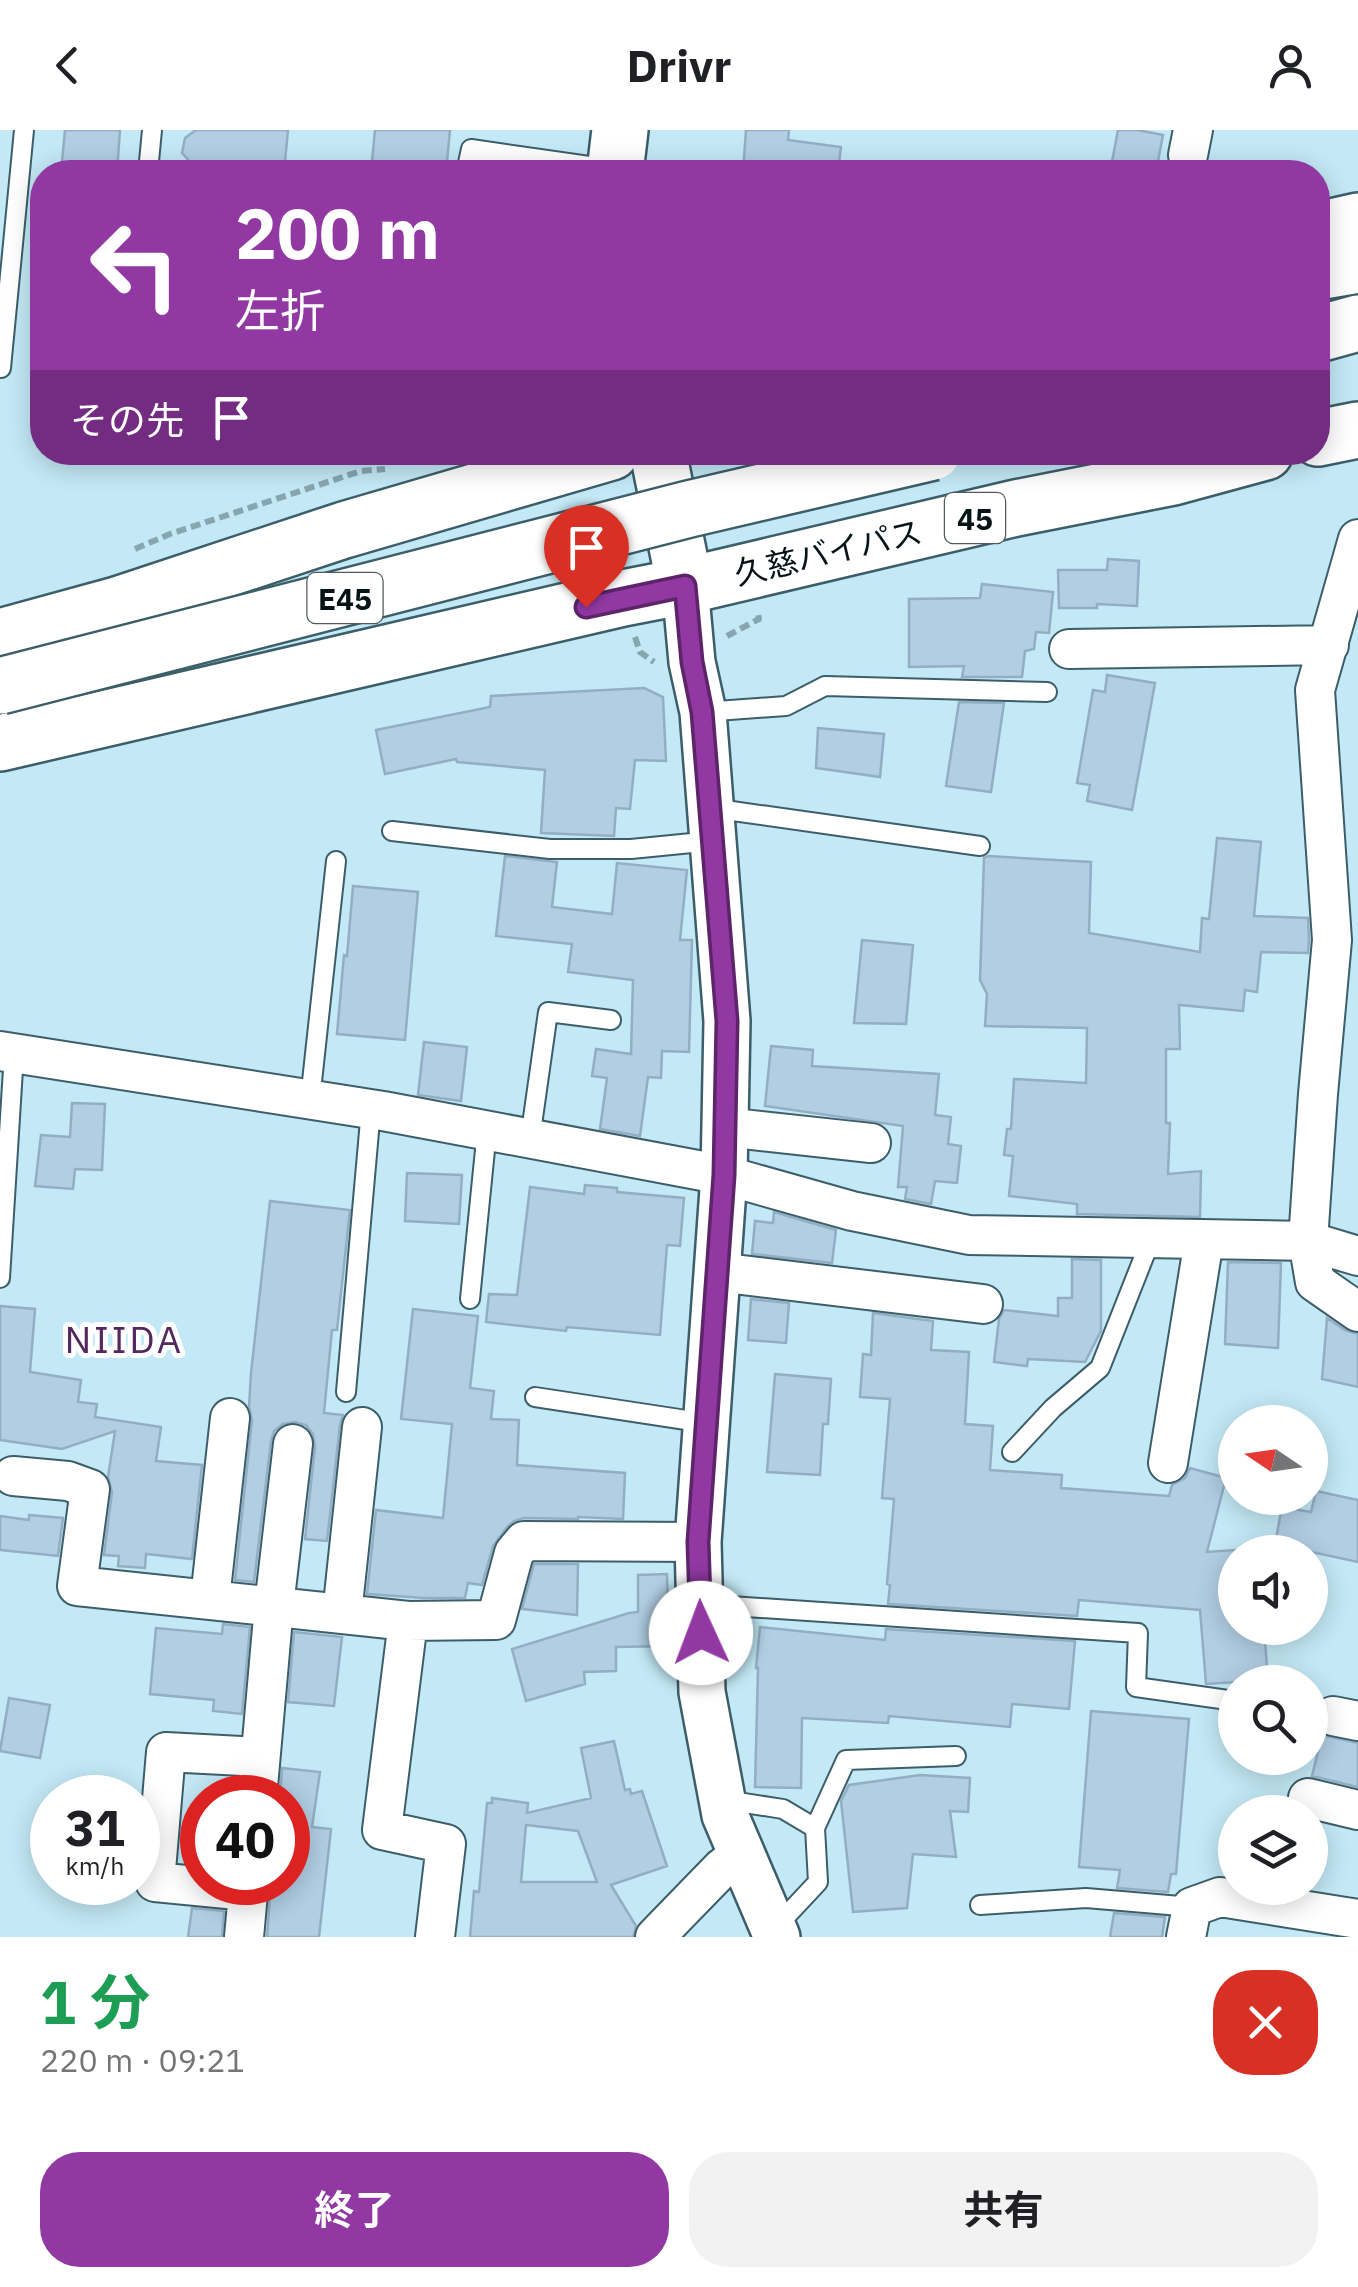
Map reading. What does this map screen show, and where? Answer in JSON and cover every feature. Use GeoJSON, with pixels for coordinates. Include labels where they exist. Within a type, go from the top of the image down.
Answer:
{"type":"FeatureCollection","features":[{"type":"Feature","properties":{"kind":"highway"},"geometry":{"type":"LineString","coordinates":[[1330,227],[1358,220]]}},
{"type":"Feature","properties":{"kind":"highway"},"geometry":{"type":"LineString","coordinates":[[1330,270],[1358,265]]}},
{"type":"Feature","properties":{"kind":"highway"},"geometry":{"type":"LineString","coordinates":[[1330,331],[1358,323]]}},
{"type":"Feature","properties":{"kind":"highway"},"geometry":{"type":"LineString","coordinates":[[1330,357],[1358,350]]}},
{"type":"Feature","properties":{"kind":"highway"},"geometry":{"type":"LineString","coordinates":[[1330,436],[1358,430]]}},
{"type":"Feature","properties":{"kind":"highway","name":"E45"},"geometry":{"type":"LineString","coordinates":[[0,637],[566,465]]}},
{"type":"Feature","properties":{"kind":"highway"},"geometry":{"type":"LineString","coordinates":[[661,465],[685,586]]}},
{"type":"Feature","properties":{"kind":"highway","name":"E45"},"geometry":{"type":"LineString","coordinates":[[689,509],[844,465]]}},
{"type":"Feature","properties":{"kind":"highway","name":"E45"},"geometry":{"type":"LineString","coordinates":[[0,686],[689,509],[877,465]]}},
{"type":"Feature","properties":{"kind":"highway","name":"久慈バイパス"},"geometry":{"type":"LineString","coordinates":[[685,586],[1217,465]]}},
{"type":"Feature","properties":{"kind":"highway","name":"E45"},"geometry":{"type":"LineString","coordinates":[[0,743],[685,586]]}},
{"type":"Feature","properties":{"kind":"street"},"geometry":{"type":"LineString","coordinates":[[1358,539],[1340,629],[1316,690],[1345,943],[1318,1094],[1308,1241],[1315,1282],[1358,1312]]}},
{"type":"Feature","properties":{"kind":"street"},"geometry":{"type":"LineString","coordinates":[[685,586],[692,662],[702,712],[727,1021],[724,1175],[698,1542],[702,1692],[725,1815],[776,1933]]}},
{"type":"Feature","properties":{"kind":"street"},"geometry":{"type":"LineString","coordinates":[[1069,648],[1340,629]]}},
{"type":"Feature","properties":{"kind":"street"},"geometry":{"type":"LineString","coordinates":[[7,1052],[530,1138],[724,1175],[852,1210],[969,1235],[1308,1241],[1358,1256]]}},
{"type":"Feature","properties":{"kind":"street"},"geometry":{"type":"LineString","coordinates":[[725,1127],[871,1144]]}},
{"type":"Feature","properties":{"kind":"street"},"geometry":{"type":"LineString","coordinates":[[1168,1463],[1204,1240]]}},
{"type":"Feature","properties":{"kind":"street"},"geometry":{"type":"LineString","coordinates":[[717,1272],[983,1304]]}},
{"type":"Feature","properties":{"kind":"street"},"geometry":{"type":"LineString","coordinates":[[210,1599],[230,1418]]}},
{"type":"Feature","properties":{"kind":"street"},"geometry":{"type":"LineString","coordinates":[[342,1614],[362,1427]]}},
{"type":"Feature","properties":{"kind":"street"},"geometry":{"type":"LineString","coordinates":[[259,1775],[293,1444]]}},
{"type":"Feature","properties":{"kind":"street"},"geometry":{"type":"LineString","coordinates":[[14,1476],[68,1480],[90,1489],[76,1586],[408,1621],[496,1620],[514,1553],[524,1541],[698,1542]]}},
{"type":"Feature","properties":{"kind":"street"},"geometry":{"type":"LineString","coordinates":[[408,1621],[382,1830],[446,1844],[435,1937]]}},
{"type":"Feature","properties":{"kind":"street"},"geometry":{"type":"LineString","coordinates":[[180,1883],[155,1882],[166,1752],[260,1757]]}},
{"type":"Feature","properties":{"kind":"street"},"geometry":{"type":"LineString","coordinates":[[1328,1803],[1358,1810]]}},
{"type":"Feature","properties":{"kind":"street"},"geometry":{"type":"LineString","coordinates":[[656,1937],[722,1868],[742,1854]]}},
{"type":"Feature","properties":{"kind":"street"},"geometry":{"type":"LineString","coordinates":[[1189,1922],[1220,1897],[1358,1919]]}},
{"type":"Feature","properties":{"kind":"street"},"geometry":{"type":"LineString","coordinates":[[244,1937],[247,1905]]}},
{"type":"Feature","properties":{"kind":"lane"},"geometry":{"type":"LineString","coordinates":[[2,368],[24,130]]}},
{"type":"Feature","properties":{"kind":"lane"},"geometry":{"type":"LineString","coordinates":[[149,160],[152,130]]}},
{"type":"Feature","properties":{"kind":"lane"},"geometry":{"type":"LineString","coordinates":[[469,160],[471,149],[617,157]]}},
{"type":"Feature","properties":{"kind":"lane"},"geometry":{"type":"LineString","coordinates":[[702,712],[786,706],[825,686],[1047,692]]}},
{"type":"Feature","properties":{"kind":"lane"},"geometry":{"type":"LineString","coordinates":[[392,831],[550,849],[631,848],[712,824],[980,846]]}},
{"type":"Feature","properties":{"kind":"lane"},"geometry":{"type":"LineString","coordinates":[[310,1100],[336,861]]}},
{"type":"Feature","properties":{"kind":"lane"},"geometry":{"type":"LineString","coordinates":[[530,1138],[548,1012],[610,1020]]}},
{"type":"Feature","properties":{"kind":"lane"},"geometry":{"type":"LineString","coordinates":[[0,1278],[7,1052]]}},
{"type":"Feature","properties":{"kind":"lane"},"geometry":{"type":"LineString","coordinates":[[346,1392],[371,1110]]}},
{"type":"Feature","properties":{"kind":"lane"},"geometry":{"type":"LineString","coordinates":[[470,1299],[486,1130]]}},
{"type":"Feature","properties":{"kind":"lane"},"geometry":{"type":"LineString","coordinates":[[1012,1452],[1100,1368],[1151,1239]]}},
{"type":"Feature","properties":{"kind":"lane"},"geometry":{"type":"LineString","coordinates":[[535,1397],[706,1423]]}},
{"type":"Feature","properties":{"kind":"lane"},"geometry":{"type":"LineString","coordinates":[[700,1604],[1138,1633],[1136,1687],[1218,1699]]}},
{"type":"Feature","properties":{"kind":"lane"},"geometry":{"type":"LineString","coordinates":[[776,1933],[818,1882],[815,1828],[846,1760],[956,1756]]}},
{"type":"Feature","properties":{"kind":"lane"},"geometry":{"type":"LineString","coordinates":[[722,1800],[784,1809],[815,1828]]}},
{"type":"Feature","properties":{"kind":"lane"},"geometry":{"type":"LineString","coordinates":[[980,1905],[1086,1898],[1189,1922]]}},
{"type":"Feature","properties":{"kind":"building"},"geometry":{"type":"Polygon","coordinates":[[[65,130],[120,130],[118,160],[62,160],[65,130]]]}},
{"type":"Feature","properties":{"kind":"building"},"geometry":{"type":"Polygon","coordinates":[[[196,130],[288,130],[285,160],[188,160],[182,153],[185,138],[196,130]]]}},
{"type":"Feature","properties":{"kind":"building"},"geometry":{"type":"Polygon","coordinates":[[[375,130],[450,130],[447,160],[372,160],[375,130]]]}},
{"type":"Feature","properties":{"kind":"building"},"geometry":{"type":"Polygon","coordinates":[[[746,130],[789,130],[788,140],[841,147],[839,160],[744,160],[746,130]]]}},
{"type":"Feature","properties":{"kind":"building"},"geometry":{"type":"Polygon","coordinates":[[[1118,130],[1163,135],[1158,160],[1112,160],[1118,130]]]}},
{"type":"Feature","properties":{"kind":"building"},"geometry":{"type":"Polygon","coordinates":[[[1108,559],[1139,561],[1137,606],[1097,604],[1097,608],[1059,608],[1058,570],[1107,570],[1108,559]]]}},
{"type":"Feature","properties":{"kind":"building"},"geometry":{"type":"Polygon","coordinates":[[[982,584],[1053,592],[1049,633],[1036,632],[1034,649],[1025,651],[1022,677],[962,677],[964,666],[909,667],[909,599],[980,598],[982,584]]]}},
{"type":"Feature","properties":{"kind":"building"},"geometry":{"type":"Polygon","coordinates":[[[1107,675],[1155,683],[1132,810],[1087,801],[1090,785],[1077,783],[1093,690],[1105,692],[1107,675]]]}},
{"type":"Feature","properties":{"kind":"building"},"geometry":{"type":"Polygon","coordinates":[[[644,688],[663,697],[666,761],[635,760],[630,809],[616,808],[614,836],[541,833],[545,770],[456,759],[385,774],[376,730],[490,707],[491,696],[644,688]]]}},
{"type":"Feature","properties":{"kind":"building"},"geometry":{"type":"Polygon","coordinates":[[[959,702],[1004,703],[991,792],[946,786],[959,702]]]}},
{"type":"Feature","properties":{"kind":"building"},"geometry":{"type":"Polygon","coordinates":[[[818,728],[884,734],[880,777],[816,768],[818,728]]]}},
{"type":"Feature","properties":{"kind":"building"},"geometry":{"type":"Polygon","coordinates":[[[1217,838],[1261,842],[1254,916],[1308,918],[1309,940],[1308,953],[1261,952],[1257,992],[1245,990],[1243,1011],[1179,1005],[1180,1049],[1166,1049],[1168,1174],[1201,1171],[1200,1217],[1077,1214],[1077,1204],[1009,1196],[1013,1156],[1004,1155],[1007,1129],[1011,1129],[1014,1079],[1086,1083],[1087,1028],[985,1026],[987,994],[980,980],[984,858],[1091,862],[1089,933],[1200,952],[1202,918],[1209,919],[1217,838]]]}},
{"type":"Feature","properties":{"kind":"building"},"geometry":{"type":"Polygon","coordinates":[[[505,856],[557,862],[552,907],[612,914],[617,863],[687,870],[680,940],[692,940],[689,1052],[662,1051],[661,1078],[648,1077],[640,1136],[600,1129],[607,1078],[592,1076],[596,1049],[631,1054],[633,980],[568,972],[572,944],[496,936],[505,856]]]}},
{"type":"Feature","properties":{"kind":"building"},"geometry":{"type":"Polygon","coordinates":[[[353,886],[418,892],[405,1040],[337,1034],[353,886]]]}},
{"type":"Feature","properties":{"kind":"building"},"geometry":{"type":"Polygon","coordinates":[[[862,940],[913,945],[906,1024],[854,1023],[862,940]]]}},
{"type":"Feature","properties":{"kind":"building"},"geometry":{"type":"Polygon","coordinates":[[[424,1042],[467,1047],[461,1101],[418,1095],[424,1042]]]}},
{"type":"Feature","properties":{"kind":"building"},"geometry":{"type":"Polygon","coordinates":[[[771,1046],[813,1050],[812,1066],[939,1074],[935,1115],[951,1117],[948,1144],[961,1146],[957,1183],[935,1181],[931,1204],[905,1199],[907,1187],[898,1187],[903,1126],[765,1106],[771,1046]]]}},
{"type":"Feature","properties":{"kind":"building"},"geometry":{"type":"Polygon","coordinates":[[[72,1103],[105,1104],[102,1170],[75,1169],[73,1189],[35,1186],[41,1135],[70,1137],[72,1103]]]}},
{"type":"Feature","properties":{"kind":"building"},"geometry":{"type":"Polygon","coordinates":[[[407,1173],[462,1175],[459,1224],[405,1221],[407,1173]]]}},
{"type":"Feature","properties":{"kind":"building"},"geometry":{"type":"Polygon","coordinates":[[[585,1185],[684,1198],[680,1246],[667,1245],[660,1335],[567,1327],[566,1331],[486,1322],[489,1294],[517,1295],[530,1187],[584,1194],[585,1185]]]}},
{"type":"Feature","properties":{"kind":"building"},"geometry":{"type":"Polygon","coordinates":[[[270,1201],[350,1210],[324,1413],[343,1415],[327,1541],[305,1539],[313,1434],[306,1425],[295,1422],[274,1431],[254,1582],[235,1580],[252,1420],[251,1373],[270,1201]]]}},
{"type":"Feature","properties":{"kind":"building"},"geometry":{"type":"Polygon","coordinates":[[[774,1212],[836,1230],[832,1263],[752,1254],[755,1221],[773,1223],[774,1212]]]}},
{"type":"Feature","properties":{"kind":"building"},"geometry":{"type":"Polygon","coordinates":[[[1072,1259],[1101,1260],[1101,1331],[1085,1362],[1028,1359],[1027,1366],[994,1362],[999,1319],[1004,1310],[1058,1316],[1058,1298],[1072,1298],[1072,1259]]]}},
{"type":"Feature","properties":{"kind":"building"},"geometry":{"type":"Polygon","coordinates":[[[1228,1262],[1281,1263],[1278,1348],[1225,1344],[1228,1262]]]}},
{"type":"Feature","properties":{"kind":"building"},"geometry":{"type":"Polygon","coordinates":[[[751,1299],[789,1303],[786,1343],[748,1340],[751,1299]]]}},
{"type":"Feature","properties":{"kind":"building"},"geometry":{"type":"Polygon","coordinates":[[[0,1306],[35,1309],[30,1372],[81,1380],[78,1402],[97,1404],[95,1417],[161,1427],[156,1461],[202,1465],[192,1559],[146,1554],[145,1568],[118,1566],[119,1556],[104,1555],[115,1431],[62,1449],[0,1440],[0,1306]]]}},
{"type":"Feature","properties":{"kind":"building"},"geometry":{"type":"Polygon","coordinates":[[[413,1309],[478,1316],[470,1388],[494,1391],[491,1419],[519,1420],[517,1465],[625,1473],[623,1519],[514,1521],[493,1546],[482,1585],[468,1583],[465,1598],[367,1594],[376,1510],[443,1518],[452,1424],[401,1419],[413,1309]]]}},
{"type":"Feature","properties":{"kind":"building"},"geometry":{"type":"Polygon","coordinates":[[[873,1313],[933,1321],[931,1350],[969,1352],[965,1424],[993,1426],[990,1470],[1062,1475],[1061,1488],[1169,1496],[1172,1485],[1185,1478],[1190,1468],[1218,1476],[1218,1509],[1207,1552],[1218,1551],[1218,1645],[1265,1645],[1267,1665],[1218,1665],[1218,1683],[1206,1684],[1200,1610],[1079,1600],[1077,1616],[888,1604],[894,1499],[882,1498],[890,1399],[860,1397],[863,1354],[871,1355],[873,1313]]]}},
{"type":"Feature","properties":{"kind":"building"},"geometry":{"type":"Polygon","coordinates":[[[1327,1318],[1358,1334],[1358,1387],[1322,1379],[1327,1318]]]}},
{"type":"Feature","properties":{"kind":"building"},"geometry":{"type":"Polygon","coordinates":[[[775,1374],[831,1379],[820,1475],[767,1472],[775,1374]]]}},
{"type":"Feature","properties":{"kind":"building"},"geometry":{"type":"Polygon","coordinates":[[[1328,1494],[1358,1500],[1358,1562],[1328,1555],[1328,1535],[1277,1535],[1280,1515],[1328,1515],[1328,1494]]]}},
{"type":"Feature","properties":{"kind":"building"},"geometry":{"type":"Polygon","coordinates":[[[29,1515],[63,1518],[58,1556],[0,1550],[0,1516],[29,1520],[29,1515]]]}},
{"type":"Feature","properties":{"kind":"building"},"geometry":{"type":"Polygon","coordinates":[[[534,1564],[578,1564],[577,1615],[522,1609],[534,1564]]]}},
{"type":"Feature","properties":{"kind":"building"},"geometry":{"type":"Polygon","coordinates":[[[667,1574],[669,1646],[616,1647],[616,1671],[584,1672],[585,1684],[526,1701],[512,1649],[638,1612],[638,1575],[667,1574]]]}},
{"type":"Feature","properties":{"kind":"building"},"geometry":{"type":"Polygon","coordinates":[[[223,1624],[250,1627],[242,1714],[213,1711],[214,1700],[150,1694],[156,1628],[222,1634],[223,1624]]]}},
{"type":"Feature","properties":{"kind":"building"},"geometry":{"type":"Polygon","coordinates":[[[760,1627],[885,1640],[886,1629],[1075,1641],[1069,1709],[1012,1704],[1010,1727],[889,1716],[888,1723],[802,1718],[801,1788],[755,1787],[760,1627]]]}},
{"type":"Feature","properties":{"kind":"building"},"geometry":{"type":"Polygon","coordinates":[[[294,1632],[342,1637],[334,1706],[288,1702],[294,1632]]]}},
{"type":"Feature","properties":{"kind":"building"},"geometry":{"type":"Polygon","coordinates":[[[9,1698],[50,1705],[40,1758],[0,1751],[9,1698]]]}},
{"type":"Feature","properties":{"kind":"building"},"geometry":{"type":"Polygon","coordinates":[[[1091,1711],[1189,1719],[1176,1874],[1171,1874],[1168,1892],[1117,1888],[1120,1870],[1079,1867],[1091,1711]]]}},
{"type":"Feature","properties":{"kind":"building"},"geometry":{"type":"Polygon","coordinates":[[[1328,1736],[1358,1743],[1358,1787],[1312,1776],[1328,1775],[1328,1736]]]}},
{"type":"Feature","properties":{"kind":"building"},"geometry":{"type":"Polygon","coordinates":[[[614,1741],[625,1790],[630,1789],[631,1794],[642,1791],[667,1866],[611,1885],[636,1926],[633,1937],[470,1937],[474,1891],[479,1892],[487,1803],[492,1803],[492,1798],[528,1803],[527,1813],[591,1798],[581,1748],[614,1741]],[[526,1825],[521,1882],[597,1882],[578,1831],[526,1825]]]}},
{"type":"Feature","properties":{"kind":"building"},"geometry":{"type":"Polygon","coordinates":[[[282,1768],[320,1772],[312,1827],[331,1829],[319,1937],[267,1937],[269,1905],[310,1905],[310,1775],[282,1775],[282,1768]]]}},
{"type":"Feature","properties":{"kind":"building"},"geometry":{"type":"Polygon","coordinates":[[[920,1775],[970,1778],[968,1812],[950,1811],[956,1857],[913,1854],[907,1908],[853,1912],[841,1801],[849,1785],[920,1775]]]}},
{"type":"Feature","properties":{"kind":"building"},"geometry":{"type":"Polygon","coordinates":[[[192,1908],[224,1911],[222,1937],[188,1937],[192,1908]]]}},
{"type":"Feature","properties":{"kind":"building"},"geometry":{"type":"Polygon","coordinates":[[[1114,1913],[1165,1917],[1162,1937],[1110,1937],[1114,1913]]]}},
{"type":"Feature","properties":{"kind":"district","name":"NIIDA"},"geometry":{"type":"Point","coordinates":[124,1338]}},
{"type":"Feature","properties":{"kind":"route"},"geometry":{"type":"LineString","coordinates":[[586,607],[685,586],[692,662],[702,712],[727,1021],[724,1175],[698,1542],[701,1633]]}}]}
